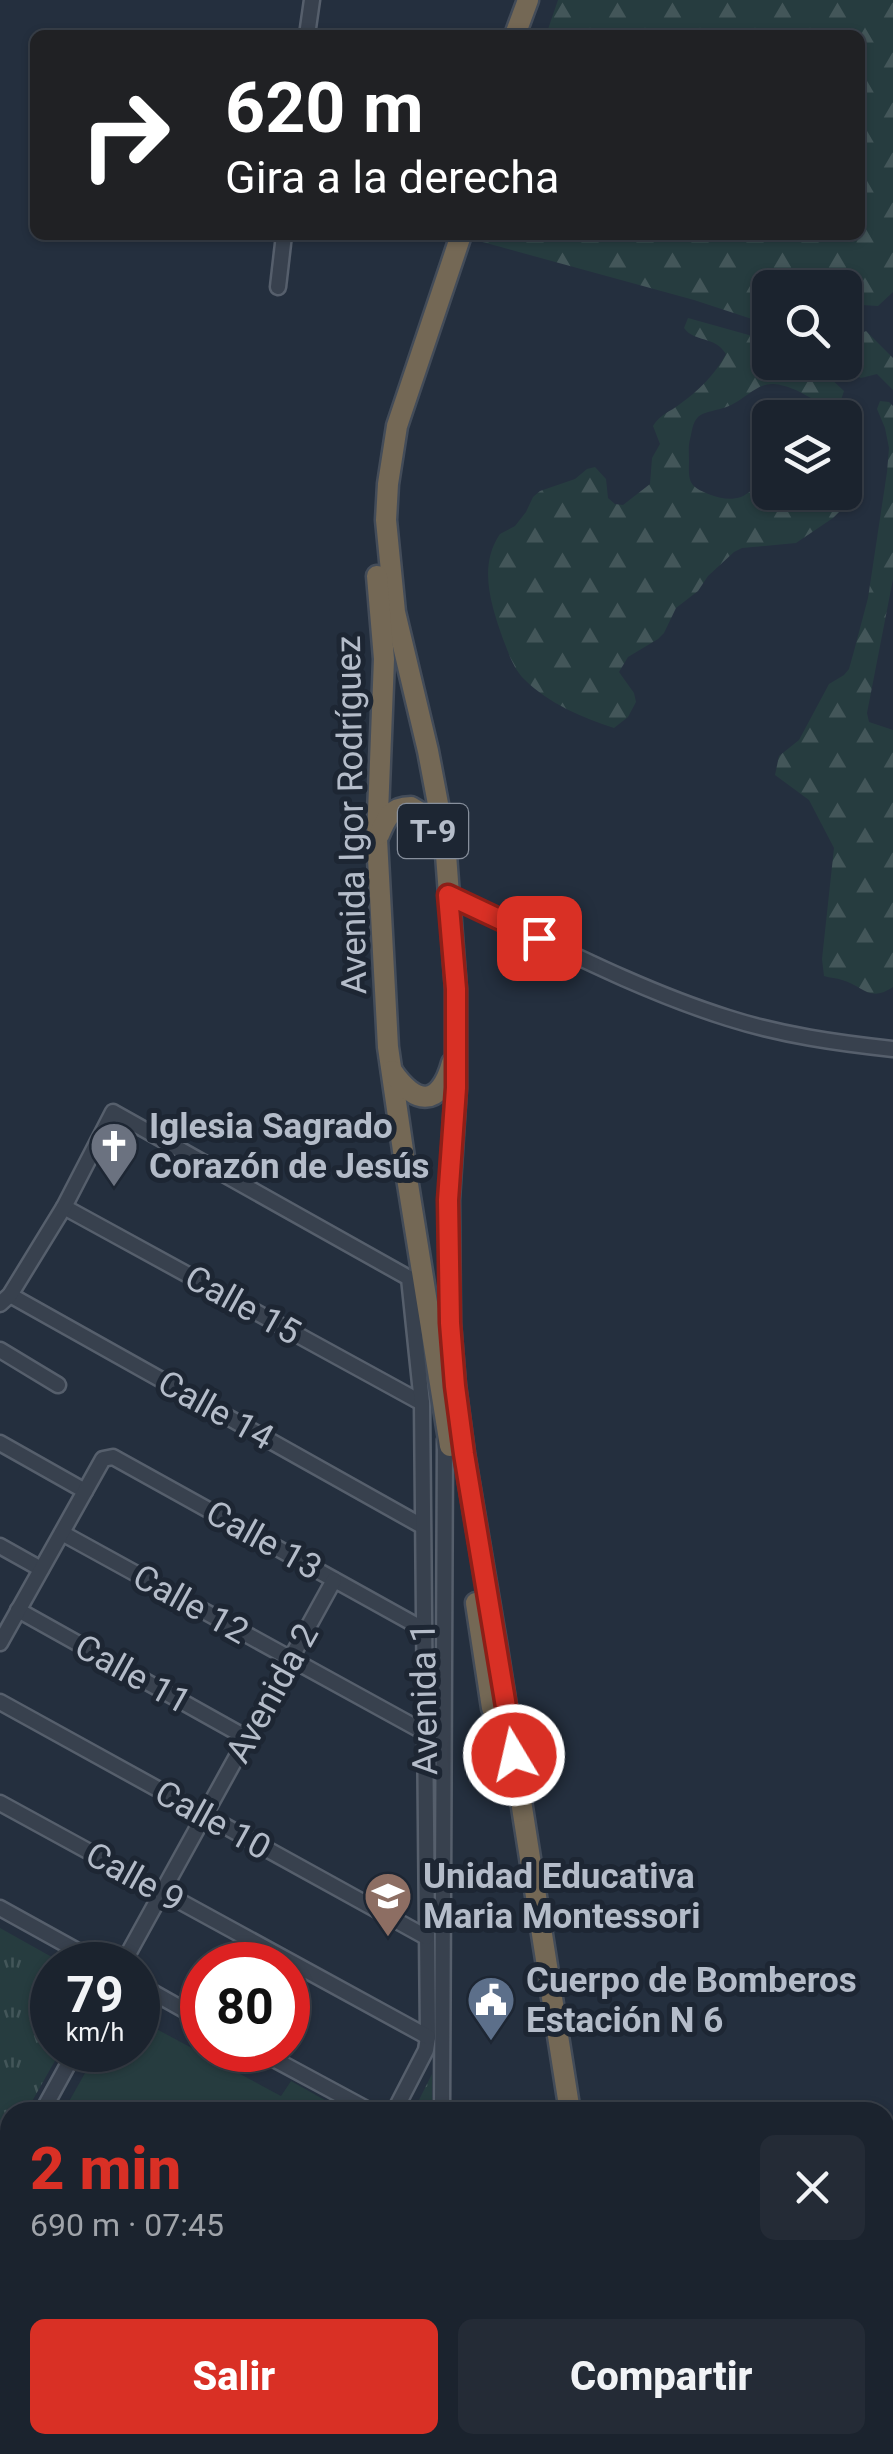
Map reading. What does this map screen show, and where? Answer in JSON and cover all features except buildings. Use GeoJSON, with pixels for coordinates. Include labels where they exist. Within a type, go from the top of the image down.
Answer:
{"type":"FeatureCollection","features":[{"type":"Feature","properties":{"kind":"highway"},"geometry":{"type":"LineString","coordinates":[[517,30],[528,0]]}},
{"type":"Feature","properties":{"kind":"highway"},"geometry":{"type":"LineString","coordinates":[[531,30],[541,0]]}},
{"type":"Feature","properties":{"kind":"highway","name":"Avenida Igor Rodríguez"},"geometry":{"type":"LineString","coordinates":[[446,240],[400,375],[375,481],[374,541],[384,659],[377,840],[391,1069],[554,2102]]}},
{"type":"Feature","properties":{"kind":"highway","name":"Avenida Igor Rodríguez"},"geometry":{"type":"LineString","coordinates":[[459,240],[397,426],[386,520],[395,612],[445,841],[456,989],[456,1088],[448,1200],[455,1386],[568,2102]]}},
{"type":"Feature","properties":{"kind":"highway","name":"T-9"},"geometry":{"type":"LineString","coordinates":[[377,840],[388,814],[394,810],[411,807],[426,816],[449,905]]}},
{"type":"Feature","properties":{"kind":"highway","name":"T-9"},"geometry":{"type":"LineString","coordinates":[[391,1069],[407,1091],[426,1097],[444,1085],[456,1048]]}},
{"type":"Feature","properties":{"kind":"street"},"geometry":{"type":"LineString","coordinates":[[309,30],[312,0]]}},
{"type":"Feature","properties":{"kind":"street"},"geometry":{"type":"LineString","coordinates":[[278,288],[283,240]]}},
{"type":"Feature","properties":{"kind":"street"},"geometry":{"type":"LineString","coordinates":[[449,905],[727,1018],[839,1043],[893,1048]]}},
{"type":"Feature","properties":{"kind":"street","name":"Avenida 1"},"geometry":{"type":"LineString","coordinates":[[64,1207],[113,1112],[408,1278],[422,1403],[428,2038],[426,2050],[399,2102]]}},
{"type":"Feature","properties":{"kind":"street"},"geometry":{"type":"LineString","coordinates":[[5,1300],[64,1207]]}},
{"type":"Feature","properties":{"kind":"street","name":"Calle 15"},"geometry":{"type":"LineString","coordinates":[[64,1207],[422,1403]]}},
{"type":"Feature","properties":{"kind":"street","name":"Calle 14"},"geometry":{"type":"LineString","coordinates":[[5,1300],[422,1526]]}},
{"type":"Feature","properties":{"kind":"street"},"geometry":{"type":"LineString","coordinates":[[0,1350],[58,1385]]}},
{"type":"Feature","properties":{"kind":"street"},"geometry":{"type":"LineString","coordinates":[[442,2102],[445,1413]]}},
{"type":"Feature","properties":{"kind":"street"},"geometry":{"type":"LineString","coordinates":[[0,1443],[85,1492],[0,1642]]}},
{"type":"Feature","properties":{"kind":"street","name":"Calle 13"},"geometry":{"type":"LineString","coordinates":[[85,1492],[103,1459],[113,1457],[424,1629]]}},
{"type":"Feature","properties":{"kind":"street","name":"Calle 12"},"geometry":{"type":"LineString","coordinates":[[62,1533],[424,1732]]}},
{"type":"Feature","properties":{"kind":"street"},"geometry":{"type":"LineString","coordinates":[[0,1546],[41,1569]]}},
{"type":"Feature","properties":{"kind":"street","name":"Avenida 2"},"geometry":{"type":"LineString","coordinates":[[135,1942],[334,1580]]}},
{"type":"Feature","properties":{"kind":"street","name":"Calle 11"},"geometry":{"type":"LineString","coordinates":[[18,1610],[247,1738]]}},
{"type":"Feature","properties":{"kind":"street","name":"Calle 10"},"geometry":{"type":"LineString","coordinates":[[0,1702],[426,1937]]}},
{"type":"Feature","properties":{"kind":"street","name":"Calle 9"},"geometry":{"type":"LineString","coordinates":[[0,1803],[428,2038]]}},
{"type":"Feature","properties":{"kind":"street"},"geometry":{"type":"LineString","coordinates":[[0,1908],[61,1942]]}},
{"type":"Feature","properties":{"kind":"street"},"geometry":{"type":"LineString","coordinates":[[47,2102],[64,2072]]}},
{"type":"Feature","properties":{"kind":"street"},"geometry":{"type":"LineString","coordinates":[[298,2072],[354,2102]]}},
{"type":"Feature","properties":{"kind":"green space"},"geometry":{"type":"Polygon","coordinates":[[[558,0],[893,0],[893,292],[878,306],[862,305],[862,270],[752,270],[752,319],[475,240],[865,240],[865,30],[548,30],[558,0]]]}},
{"type":"Feature","properties":{"kind":"green space"},"geometry":{"type":"Polygon","coordinates":[[[688,318],[752,336],[752,380],[832,380],[844,391],[841,400],[815,400],[774,384],[701,415],[693,425],[689,445],[692,484],[704,492],[730,499],[752,490],[752,510],[841,510],[796,543],[742,548],[708,576],[698,591],[676,608],[664,633],[628,657],[619,672],[636,702],[628,717],[614,728],[555,703],[514,666],[494,613],[490,559],[500,534],[515,526],[540,491],[595,467],[606,479],[608,498],[615,504],[623,505],[650,484],[652,458],[660,444],[653,426],[700,388],[726,354],[716,344],[684,328],[688,318]]]}},
{"type":"Feature","properties":{"kind":"green space"},"geometry":{"type":"Polygon","coordinates":[[[866,331],[893,358],[893,390],[877,374],[862,378],[862,333],[866,331]]]}},
{"type":"Feature","properties":{"kind":"green space"},"geometry":{"type":"Polygon","coordinates":[[[880,401],[893,406],[893,579],[867,713],[869,722],[893,730],[893,987],[878,994],[824,976],[822,959],[834,848],[809,800],[775,775],[779,756],[799,740],[829,684],[849,669],[868,598],[887,472],[889,448],[877,409],[880,401]]]}},
{"type":"Feature","properties":{"kind":"green space"},"geometry":{"type":"Polygon","coordinates":[[[0,1928],[30,1945],[30,2072],[49,2072],[32,2102],[0,2102],[0,1928]]]}},
{"type":"Feature","properties":{"kind":"green space"},"geometry":{"type":"Polygon","coordinates":[[[160,2031],[180,2042],[180,2072],[236,2072],[281,2096],[291,2081],[328,2102],[69,2102],[86,2072],[160,2072],[160,2031]]]}},
{"type":"Feature","properties":{"kind":"green space"},"geometry":{"type":"Polygon","coordinates":[[[432,2074],[432,2102],[418,2102],[432,2074]]]}},
{"type":"Feature","properties":{"kind":"place","name":"Iglesia Sagrado Corazón de Jesús"},"geometry":{"type":"Point","coordinates":[114,1188]}},
{"type":"Feature","properties":{"kind":"place","name":"Unidad Educativa Maria Montessori"},"geometry":{"type":"Point","coordinates":[388,1938]}},
{"type":"Feature","properties":{"kind":"place","name":"Cuerpo de Bomberos Estación N 6"},"geometry":{"type":"Point","coordinates":[491,2042]}},
{"type":"Feature","properties":{"kind":"route"},"geometry":{"type":"LineString","coordinates":[[514,1755],[464,1454],[450,1323],[448,1200],[456,1088],[456,989],[448,895],[539,938]]}}]}
